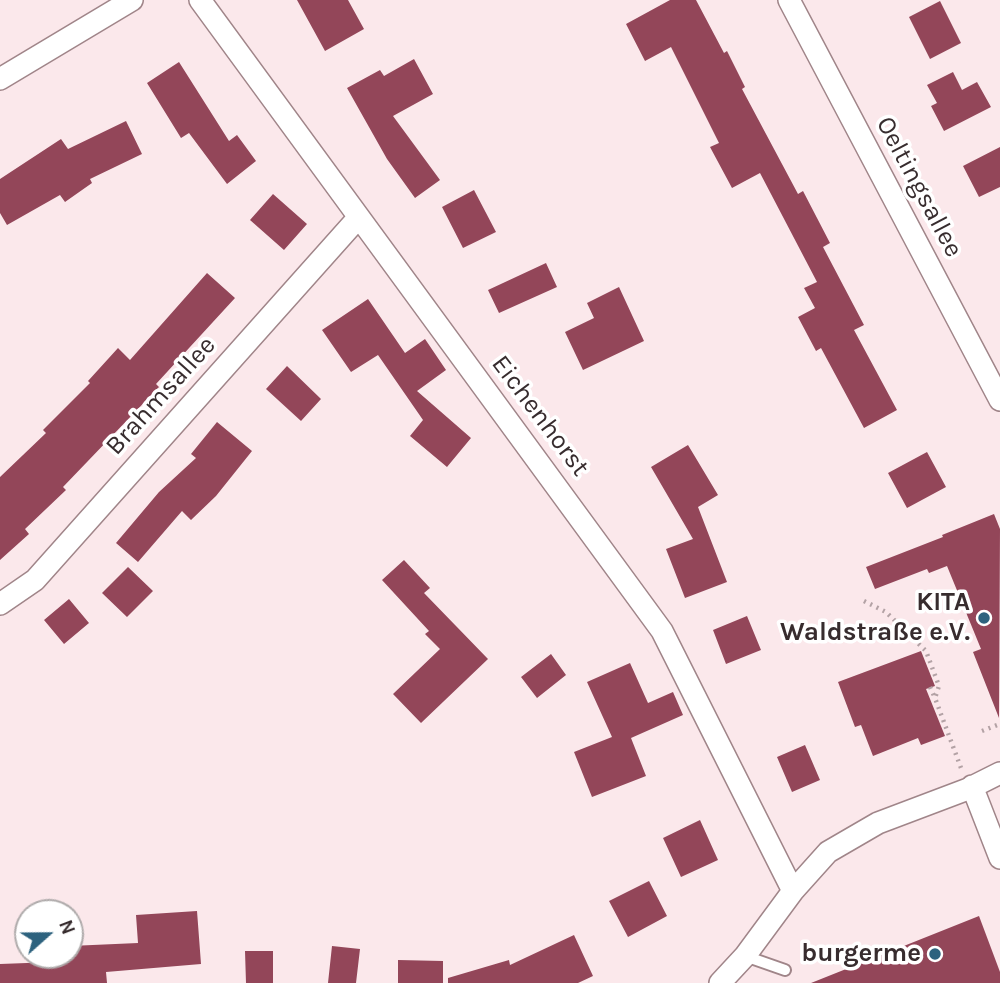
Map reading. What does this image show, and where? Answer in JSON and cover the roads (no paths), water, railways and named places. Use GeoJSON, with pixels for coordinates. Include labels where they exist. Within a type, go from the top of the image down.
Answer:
{"type":"FeatureCollection","features":[{"type":"Feature","properties":{"kind":"street"},"geometry":{"type":"LineString","coordinates":[[0,79],[132,0]]}},
{"type":"Feature","properties":{"kind":"street","name":"Eichenhorst"},"geometry":{"type":"LineString","coordinates":[[200,0],[662,631],[793,891]]}},
{"type":"Feature","properties":{"kind":"street","name":"Oeltingsallee"},"geometry":{"type":"LineString","coordinates":[[789,0],[1000,400]]}},
{"type":"Feature","properties":{"kind":"street","name":"Brahmsallee"},"geometry":{"type":"LineString","coordinates":[[0,604],[35,580],[358,218]]}},
{"type":"Feature","properties":{"kind":"street"},"geometry":{"type":"LineString","coordinates":[[720,983],[745,956],[793,891],[828,852],[878,823],[1000,774]]}},
{"type":"Feature","properties":{"kind":"street"},"geometry":{"type":"LineString","coordinates":[[970,788],[1000,858]]}},
{"type":"Feature","properties":{"kind":"lane"},"geometry":{"type":"LineString","coordinates":[[745,956],[785,970]]}},
{"type":"Feature","properties":{"kind":"place","name":"KITA Waldstraße e.V."},"geometry":{"type":"Point","coordinates":[984,618]}},
{"type":"Feature","properties":{"kind":"place","name":"burgerme"},"geometry":{"type":"Point","coordinates":[935,954]}}]}
